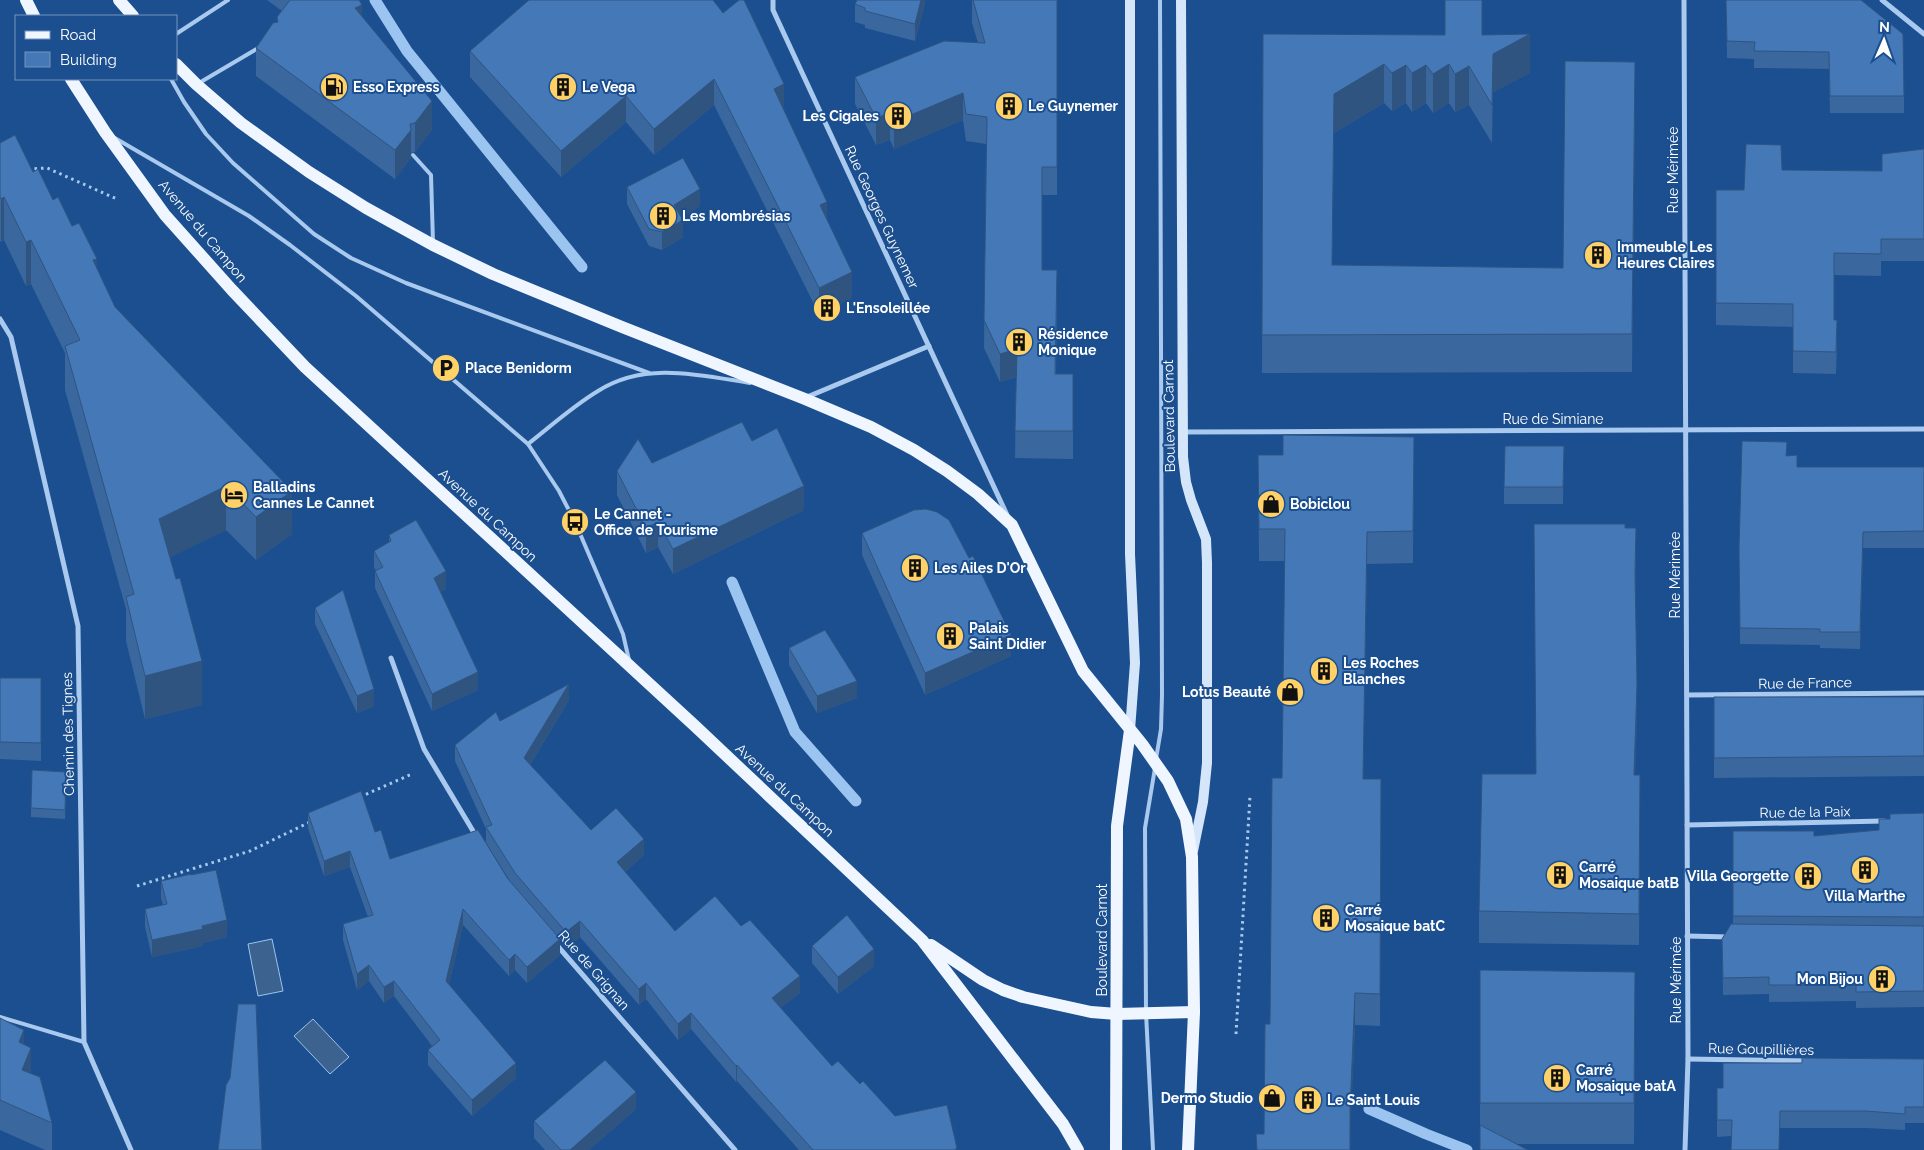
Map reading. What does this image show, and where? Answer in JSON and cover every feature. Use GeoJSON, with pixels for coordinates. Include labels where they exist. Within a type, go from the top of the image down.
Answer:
{"type":"FeatureCollection","features":[{"type":"Feature","properties":{"kind":"main road"},"geometry":{"type":"LineString","coordinates":[[26,0],[34,15]]}},
{"type":"Feature","properties":{"kind":"main road"},"geometry":{"type":"LineString","coordinates":[[119,0],[132,15]]}},
{"type":"Feature","properties":{"kind":"main road","name":"Boulevard Carnot"},"geometry":{"type":"LineString","coordinates":[[1116,1150],[1117,826],[1130,730],[1135,663],[1130,554],[1130,0]]}},
{"type":"Feature","properties":{"kind":"main road","name":"Boulevard Carnot"},"geometry":{"type":"LineString","coordinates":[[1181,0],[1182,432],[1186,482],[1206,539],[1207,563],[1207,763],[1192,857]]}},
{"type":"Feature","properties":{"kind":"main road"},"geometry":{"type":"LineString","coordinates":[[178,66],[242,123],[309,172],[366,208],[433,245],[502,278],[871,427],[914,450],[947,471],[978,494],[1012,525],[1083,671],[1130,730]]}},
{"type":"Feature","properties":{"kind":"main road","name":"Avenue du Campon"},"geometry":{"type":"LineString","coordinates":[[72,80],[105,132],[165,215],[232,290],[305,367],[630,666],[922,940],[1063,1124],[1078,1150]]}},
{"type":"Feature","properties":{"kind":"main road","name":"Boulevard Carnot"},"geometry":{"type":"LineString","coordinates":[[1130,730],[1168,781],[1186,819],[1192,857],[1194,1012],[1188,1150]]}},
{"type":"Feature","properties":{"kind":"main road","name":"Avenue du Campon"},"geometry":{"type":"LineString","coordinates":[[922,940],[983,980],[1003,990],[1066,1007],[1090,1012],[1117,1014],[1194,1012]]}},
{"type":"Feature","properties":{"kind":"street","name":"Rue Georges Guynemer"},"geometry":{"type":"LineString","coordinates":[[773,0],[773,10],[1012,525]]}},
{"type":"Feature","properties":{"kind":"street","name":"Rue Mérimée"},"geometry":{"type":"LineString","coordinates":[[1684,0],[1688,1059],[1685,1150]]}},
{"type":"Feature","properties":{"kind":"street"},"geometry":{"type":"LineString","coordinates":[[1882,0],[1924,34]]}},
{"type":"Feature","properties":{"kind":"street","name":"Chemin des Tignes"},"geometry":{"type":"LineString","coordinates":[[0,319],[11,337],[78,626],[84,1042],[131,1150]]}},
{"type":"Feature","properties":{"kind":"street"},"geometry":{"type":"LineString","coordinates":[[804,399],[929,346]]}},
{"type":"Feature","properties":{"kind":"street","name":"Rue de Simiane"},"geometry":{"type":"LineString","coordinates":[[1182,432],[1924,429]]}},
{"type":"Feature","properties":{"kind":"street"},"geometry":{"type":"LineString","coordinates":[[391,658],[424,749],[480,841]]}},
{"type":"Feature","properties":{"kind":"street","name":"Rue de France"},"geometry":{"type":"LineString","coordinates":[[1687,695],[1924,693]]}},
{"type":"Feature","properties":{"kind":"street","name":"Rue de la Paix"},"geometry":{"type":"LineString","coordinates":[[1687,825],[1894,821]]}},
{"type":"Feature","properties":{"kind":"street","name":"Rue de Grignan"},"geometry":{"type":"LineString","coordinates":[[550,936],[735,1150]]}},
{"type":"Feature","properties":{"kind":"street"},"geometry":{"type":"LineString","coordinates":[[1687,936],[1737,937]]}},
{"type":"Feature","properties":{"kind":"street","name":"Rue Goupillières"},"geometry":{"type":"LineString","coordinates":[[1688,1059],[1816,1061]]}},
{"type":"Feature","properties":{"kind":"lane"},"geometry":{"type":"LineString","coordinates":[[178,33],[228,0]]}},
{"type":"Feature","properties":{"kind":"lane"},"geometry":{"type":"LineString","coordinates":[[1153,1150],[1146,1014],[1145,828],[1161,729],[1162,695],[1160,0]]}},
{"type":"Feature","properties":{"kind":"lane"},"geometry":{"type":"LineString","coordinates":[[196,84],[268,43]]}},
{"type":"Feature","properties":{"kind":"lane"},"geometry":{"type":"LineString","coordinates":[[172,80],[206,134],[233,163],[314,234],[352,258],[406,283],[649,374]]}},
{"type":"Feature","properties":{"kind":"lane"},"geometry":{"type":"LineString","coordinates":[[105,132],[249,216],[356,296],[528,444],[559,491],[575,522],[623,634],[630,666]]}},
{"type":"Feature","properties":{"kind":"lane"},"geometry":{"type":"LineString","coordinates":[[413,155],[431,174],[433,245]]}},
{"type":"Feature","properties":{"kind":"lane"},"geometry":{"type":"LineString","coordinates":[[528,444],[598,390],[630,377],[670,372],[775,387]]}},
{"type":"Feature","properties":{"kind":"lane"},"geometry":{"type":"LineString","coordinates":[[0,1017],[84,1042]]}},
{"type":"Feature","properties":{"kind":"path"},"geometry":{"type":"LineString","coordinates":[[19,169],[47,168],[117,199]]}},
{"type":"Feature","properties":{"kind":"path"},"geometry":{"type":"LineString","coordinates":[[358,798],[433,765]]}},
{"type":"Feature","properties":{"kind":"path"},"geometry":{"type":"LineString","coordinates":[[1236,1034],[1250,796]]}},
{"type":"Feature","properties":{"kind":"path"},"geometry":{"type":"LineString","coordinates":[[137,886],[250,851],[313,820]]}},
{"type":"Feature","properties":{"kind":"water"},"geometry":{"type":"Polygon","coordinates":[[[272,939],[283,991],[258,996],[248,944],[272,939]]]}},
{"type":"Feature","properties":{"kind":"water"},"geometry":{"type":"Polygon","coordinates":[[[313,1019],[349,1057],[330,1074],[294,1036],[313,1019]]]}},
{"type":"Feature","properties":{"kind":"building"},"geometry":{"type":"Polygon","coordinates":[[[290,0],[359,0],[362,5],[355,8],[432,101],[415,123],[410,124],[411,130],[395,150],[256,48],[273,23],[278,22],[277,17],[290,0]]]}},
{"type":"Feature","properties":{"kind":"building"},"geometry":{"type":"Polygon","coordinates":[[[529,0],[713,0],[723,13],[739,0],[744,0],[784,84],[774,89],[827,202],[820,205],[852,272],[819,288],[714,79],[654,129],[626,96],[561,151],[470,51],[529,0]]]}},
{"type":"Feature","properties":{"kind":"building"},"geometry":{"type":"Polygon","coordinates":[[[857,0],[921,0],[915,24],[865,11],[865,8],[855,4],[857,0]]]}},
{"type":"Feature","properties":{"kind":"building"},"geometry":{"type":"Polygon","coordinates":[[[973,0],[1057,0],[1057,167],[1042,167],[1042,270],[1057,270],[1055,374],[1073,374],[1073,431],[1015,431],[1017,349],[1000,354],[984,320],[987,117],[966,114],[963,93],[894,122],[890,113],[876,118],[855,77],[944,41],[985,43],[973,0]]]}},
{"type":"Feature","properties":{"kind":"building","name":"Immeuble Les Heures Claires"},"geometry":{"type":"Polygon","coordinates":[[[1445,0],[1482,0],[1482,35],[1530,34],[1493,54],[1492,105],[1469,66],[1455,74],[1449,64],[1433,74],[1426,65],[1412,73],[1406,65],[1392,73],[1384,64],[1334,94],[1332,265],[1563,268],[1565,61],[1635,62],[1632,334],[1262,335],[1263,34],[1445,35],[1445,0]]]}},
{"type":"Feature","properties":{"kind":"building"},"geometry":{"type":"Polygon","coordinates":[[[1726,0],[1861,0],[1903,34],[1904,96],[1830,96],[1829,52],[1754,51],[1755,42],[1727,41],[1726,0]]]}},
{"type":"Feature","properties":{"kind":"building"},"geometry":{"type":"Polygon","coordinates":[[[15,135],[33,172],[38,169],[53,200],[58,197],[72,226],[79,223],[97,259],[93,260],[115,307],[292,491],[256,517],[226,486],[159,519],[176,579],[180,578],[202,661],[145,676],[126,597],[134,594],[65,346],[80,340],[31,240],[26,242],[4,197],[1,199],[0,197],[0,143],[15,135]]]}},
{"type":"Feature","properties":{"kind":"building"},"geometry":{"type":"Polygon","coordinates":[[[1746,144],[1781,145],[1782,170],[1882,171],[1882,154],[1924,149],[1924,239],[1881,239],[1881,254],[1834,253],[1834,320],[1837,320],[1836,352],[1793,351],[1793,304],[1716,303],[1716,190],[1744,190],[1746,144]]]}},
{"type":"Feature","properties":{"kind":"building"},"geometry":{"type":"Polygon","coordinates":[[[683,158],[700,189],[674,205],[683,220],[662,232],[649,229],[627,187],[683,158]]]}},
{"type":"Feature","properties":{"kind":"building"},"geometry":{"type":"Polygon","coordinates":[[[742,422],[752,441],[777,428],[804,486],[673,549],[658,522],[646,528],[617,471],[638,439],[652,463],[742,422]]]}},
{"type":"Feature","properties":{"kind":"building"},"geometry":{"type":"Polygon","coordinates":[[[1283,435],[1414,437],[1413,531],[1367,532],[1363,779],[1381,779],[1380,994],[1355,993],[1350,1150],[1257,1150],[1256,1134],[1264,1134],[1265,1024],[1270,1024],[1272,778],[1282,778],[1285,529],[1259,529],[1258,455],[1283,455],[1283,435]]]}},
{"type":"Feature","properties":{"kind":"building"},"geometry":{"type":"Polygon","coordinates":[[[1742,441],[1787,442],[1786,456],[1797,455],[1797,467],[1924,467],[1924,531],[1863,532],[1860,632],[1820,632],[1820,629],[1740,628],[1739,548],[1742,441]]]}},
{"type":"Feature","properties":{"kind":"building"},"geometry":{"type":"Polygon","coordinates":[[[1505,446],[1564,446],[1563,487],[1504,487],[1505,446]]]}},
{"type":"Feature","properties":{"kind":"building"},"geometry":{"type":"Polygon","coordinates":[[[926,509],[937,512],[949,520],[969,558],[973,556],[1011,635],[925,673],[862,533],[914,510],[926,509]]]}},
{"type":"Feature","properties":{"kind":"building"},"geometry":{"type":"Polygon","coordinates":[[[416,520],[446,571],[434,578],[478,672],[432,694],[375,571],[383,567],[374,551],[391,541],[389,535],[416,520]]]}},
{"type":"Feature","properties":{"kind":"building"},"geometry":{"type":"Polygon","coordinates":[[[1534,524],[1625,524],[1625,528],[1636,528],[1637,684],[1634,775],[1640,775],[1639,914],[1479,911],[1482,774],[1536,774],[1534,524]]]}},
{"type":"Feature","properties":{"kind":"building"},"geometry":{"type":"Polygon","coordinates":[[[343,590],[374,689],[357,696],[315,608],[343,590]]]}},
{"type":"Feature","properties":{"kind":"building"},"geometry":{"type":"Polygon","coordinates":[[[825,630],[857,681],[817,696],[789,648],[825,630]]]}},
{"type":"Feature","properties":{"kind":"building"},"geometry":{"type":"Polygon","coordinates":[[[0,678],[41,678],[41,743],[0,742],[0,678]]]}},
{"type":"Feature","properties":{"kind":"building"},"geometry":{"type":"Polygon","coordinates":[[[569,684],[524,758],[591,830],[616,808],[644,839],[617,862],[675,931],[715,896],[741,926],[750,920],[800,976],[772,998],[832,1066],[838,1061],[860,1084],[863,1081],[895,1116],[947,1105],[957,1148],[954,1150],[813,1150],[736,1066],[691,1013],[678,1024],[646,983],[639,989],[580,921],[566,932],[515,873],[486,827],[492,825],[455,745],[496,712],[500,721],[569,684]]]}},
{"type":"Feature","properties":{"kind":"building"},"geometry":{"type":"Polygon","coordinates":[[[1714,697],[1924,697],[1924,756],[1714,758],[1714,697]]]}},
{"type":"Feature","properties":{"kind":"building"},"geometry":{"type":"Polygon","coordinates":[[[32,770],[66,772],[65,810],[31,808],[32,770]]]}},
{"type":"Feature","properties":{"kind":"building"},"geometry":{"type":"Polygon","coordinates":[[[361,791],[375,832],[381,830],[390,859],[478,830],[508,879],[560,939],[527,967],[515,954],[509,960],[463,909],[446,981],[516,1063],[472,1100],[428,1050],[440,1040],[394,981],[384,987],[369,965],[357,974],[343,924],[373,915],[350,851],[324,861],[308,813],[361,791]]]}},
{"type":"Feature","properties":{"kind":"building"},"geometry":{"type":"Polygon","coordinates":[[[1924,813],[1924,917],[1733,916],[1733,831],[1814,831],[1814,836],[1879,830],[1879,819],[1890,819],[1890,814],[1924,813]]]}},
{"type":"Feature","properties":{"kind":"building"},"geometry":{"type":"Polygon","coordinates":[[[216,870],[227,920],[202,926],[203,929],[152,940],[145,909],[167,904],[161,881],[216,870]]]}},
{"type":"Feature","properties":{"kind":"building"},"geometry":{"type":"Polygon","coordinates":[[[847,915],[874,949],[838,977],[812,946],[847,915]]]}},
{"type":"Feature","properties":{"kind":"building"},"geometry":{"type":"Polygon","coordinates":[[[1731,924],[1924,926],[1924,991],[1856,992],[1856,985],[1769,985],[1769,977],[1723,978],[1722,939],[1731,924]]]}},
{"type":"Feature","properties":{"kind":"building","name":"Carré Mosaique batA"},"geometry":{"type":"Polygon","coordinates":[[[1480,970],[1635,972],[1634,1103],[1480,1103],[1480,970]]]}},
{"type":"Feature","properties":{"kind":"building"},"geometry":{"type":"Polygon","coordinates":[[[238,1004],[256,1004],[262,1150],[218,1150],[226,1085],[230,1078],[238,1004]]]}},
{"type":"Feature","properties":{"kind":"building"},"geometry":{"type":"Polygon","coordinates":[[[0,1018],[24,1030],[19,1042],[31,1048],[22,1070],[40,1077],[52,1123],[0,1100],[0,1018]]]}},
{"type":"Feature","properties":{"kind":"building"},"geometry":{"type":"Polygon","coordinates":[[[1802,1058],[1924,1059],[1924,1107],[1905,1107],[1905,1114],[1866,1111],[1780,1111],[1779,1150],[1731,1150],[1732,1120],[1717,1120],[1717,1088],[1723,1088],[1723,1063],[1802,1063],[1802,1058]]]}},
{"type":"Feature","properties":{"kind":"building"},"geometry":{"type":"Polygon","coordinates":[[[605,1060],[636,1092],[570,1150],[561,1150],[534,1121],[605,1060]]]}},
{"type":"Feature","properties":{"kind":"building"},"geometry":{"type":"Polygon","coordinates":[[[1480,1125],[1528,1150],[1480,1150],[1480,1125]]]}},
{"type":"Feature","properties":{"kind":"waterway"},"geometry":{"type":"LineString","coordinates":[[375,0],[407,51],[582,267]]}},
{"type":"Feature","properties":{"kind":"waterway"},"geometry":{"type":"LineString","coordinates":[[732,582],[795,732],[856,801]]}},
{"type":"Feature","properties":{"kind":"waterway"},"geometry":{"type":"LineString","coordinates":[[1369,1109],[1467,1150]]}},
{"type":"Feature","properties":{"kind":"place","name":"Esso Express"},"geometry":{"type":"Point","coordinates":[334,87]}},
{"type":"Feature","properties":{"kind":"place","name":"Le Vega"},"geometry":{"type":"Point","coordinates":[563,87]}},
{"type":"Feature","properties":{"kind":"place","name":"Le Guynemer"},"geometry":{"type":"Point","coordinates":[1009,106]}},
{"type":"Feature","properties":{"kind":"place","name":"Les Cigales"},"geometry":{"type":"Point","coordinates":[898,116]}},
{"type":"Feature","properties":{"kind":"place","name":"Les Mombrésias"},"geometry":{"type":"Point","coordinates":[663,216]}},
{"type":"Feature","properties":{"kind":"place","name":"Immeuble Les Heures Claires"},"geometry":{"type":"Point","coordinates":[1598,255]}},
{"type":"Feature","properties":{"kind":"place","name":"L'Ensoleillée"},"geometry":{"type":"Point","coordinates":[827,308]}},
{"type":"Feature","properties":{"kind":"place","name":"Résidence Monique"},"geometry":{"type":"Point","coordinates":[1019,342]}},
{"type":"Feature","properties":{"kind":"place","name":"Place Benidorm"},"geometry":{"type":"Point","coordinates":[446,368]}},
{"type":"Feature","properties":{"kind":"place","name":"Balladins Cannes Le Cannet"},"geometry":{"type":"Point","coordinates":[234,495]}},
{"type":"Feature","properties":{"kind":"place","name":"Bobiclou"},"geometry":{"type":"Point","coordinates":[1271,504]}},
{"type":"Feature","properties":{"kind":"place","name":"Le Cannet - Office de Tourisme"},"geometry":{"type":"Point","coordinates":[575,522]}},
{"type":"Feature","properties":{"kind":"place","name":"Les Ailes D'Or"},"geometry":{"type":"Point","coordinates":[915,568]}},
{"type":"Feature","properties":{"kind":"place","name":"Palais Saint Didier"},"geometry":{"type":"Point","coordinates":[950,636]}},
{"type":"Feature","properties":{"kind":"place","name":"Les Roches Blanches"},"geometry":{"type":"Point","coordinates":[1324,671]}},
{"type":"Feature","properties":{"kind":"place","name":"Lotus Beauté"},"geometry":{"type":"Point","coordinates":[1290,692]}},
{"type":"Feature","properties":{"kind":"place","name":"Villa Marthe"},"geometry":{"type":"Point","coordinates":[1865,870]}},
{"type":"Feature","properties":{"kind":"place","name":"Carré Mosaique batB"},"geometry":{"type":"Point","coordinates":[1560,875]}},
{"type":"Feature","properties":{"kind":"place","name":"Villa Georgette"},"geometry":{"type":"Point","coordinates":[1808,876]}},
{"type":"Feature","properties":{"kind":"place","name":"Carré Mosaique batC"},"geometry":{"type":"Point","coordinates":[1326,918]}},
{"type":"Feature","properties":{"kind":"place","name":"Mon Bijou"},"geometry":{"type":"Point","coordinates":[1882,979]}},
{"type":"Feature","properties":{"kind":"place","name":"Carré Mosaique batA"},"geometry":{"type":"Point","coordinates":[1557,1078]}},
{"type":"Feature","properties":{"kind":"place","name":"Dermo Studio"},"geometry":{"type":"Point","coordinates":[1272,1098]}},
{"type":"Feature","properties":{"kind":"place","name":"Le Saint Louis"},"geometry":{"type":"Point","coordinates":[1308,1100]}}]}
